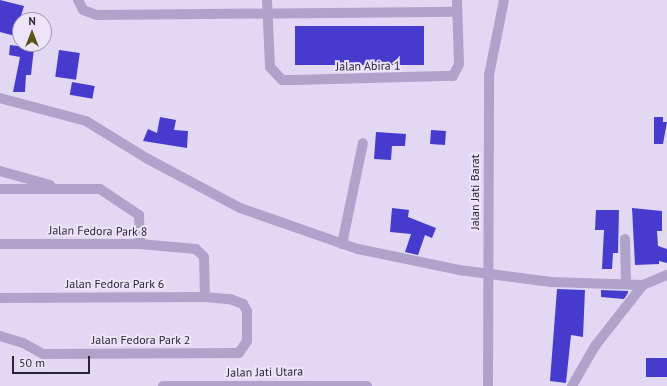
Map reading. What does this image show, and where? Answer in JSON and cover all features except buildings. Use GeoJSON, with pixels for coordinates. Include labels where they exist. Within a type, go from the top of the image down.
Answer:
{"type":"FeatureCollection","features":[{"type":"Feature","properties":{"kind":"street"},"geometry":{"type":"LineString","coordinates":[[78,0],[83,10],[90,14],[457,12],[457,0]]}},
{"type":"Feature","properties":{"kind":"street"},"geometry":{"type":"LineString","coordinates":[[267,0],[267,14]]}},
{"type":"Feature","properties":{"kind":"street","name":"Jalan Jati Barat"},"geometry":{"type":"LineString","coordinates":[[488,386],[488,75],[504,0]]}},
{"type":"Feature","properties":{"kind":"street","name":"Jalan Abira 1"},"geometry":{"type":"LineString","coordinates":[[267,14],[269,63],[272,72],[282,80],[453,76],[459,64],[457,12]]}},
{"type":"Feature","properties":{"kind":"street"},"geometry":{"type":"LineString","coordinates":[[0,98],[86,121],[148,159],[226,201],[293,229],[402,260],[487,274],[551,282],[643,285],[667,275]]}},
{"type":"Feature","properties":{"kind":"street"},"geometry":{"type":"LineString","coordinates":[[342,244],[363,143]]}},
{"type":"Feature","properties":{"kind":"street"},"geometry":{"type":"LineString","coordinates":[[0,171],[62,188]]}},
{"type":"Feature","properties":{"kind":"street"},"geometry":{"type":"LineString","coordinates":[[0,188],[100,188],[139,215],[140,244]]}},
{"type":"Feature","properties":{"kind":"street"},"geometry":{"type":"LineString","coordinates":[[625,239],[626,284]]}},
{"type":"Feature","properties":{"kind":"street","name":"Jalan Fedora Park 8"},"geometry":{"type":"LineString","coordinates":[[0,244],[140,244],[196,249],[204,257],[205,297]]}},
{"type":"Feature","properties":{"kind":"street"},"geometry":{"type":"LineString","coordinates":[[572,386],[595,346],[643,285]]}},
{"type":"Feature","properties":{"kind":"street","name":"Jalan Fedora Park 6"},"geometry":{"type":"LineString","coordinates":[[0,298],[205,297],[230,299],[243,304],[247,311],[247,341],[238,353]]}},
{"type":"Feature","properties":{"kind":"street","name":"Jalan Fedora Park 2"},"geometry":{"type":"LineString","coordinates":[[0,336],[24,343],[43,354],[238,353]]}},
{"type":"Feature","properties":{"kind":"street","name":"Jalan Jati Utara"},"geometry":{"type":"LineString","coordinates":[[163,386],[367,386]]}}]}
